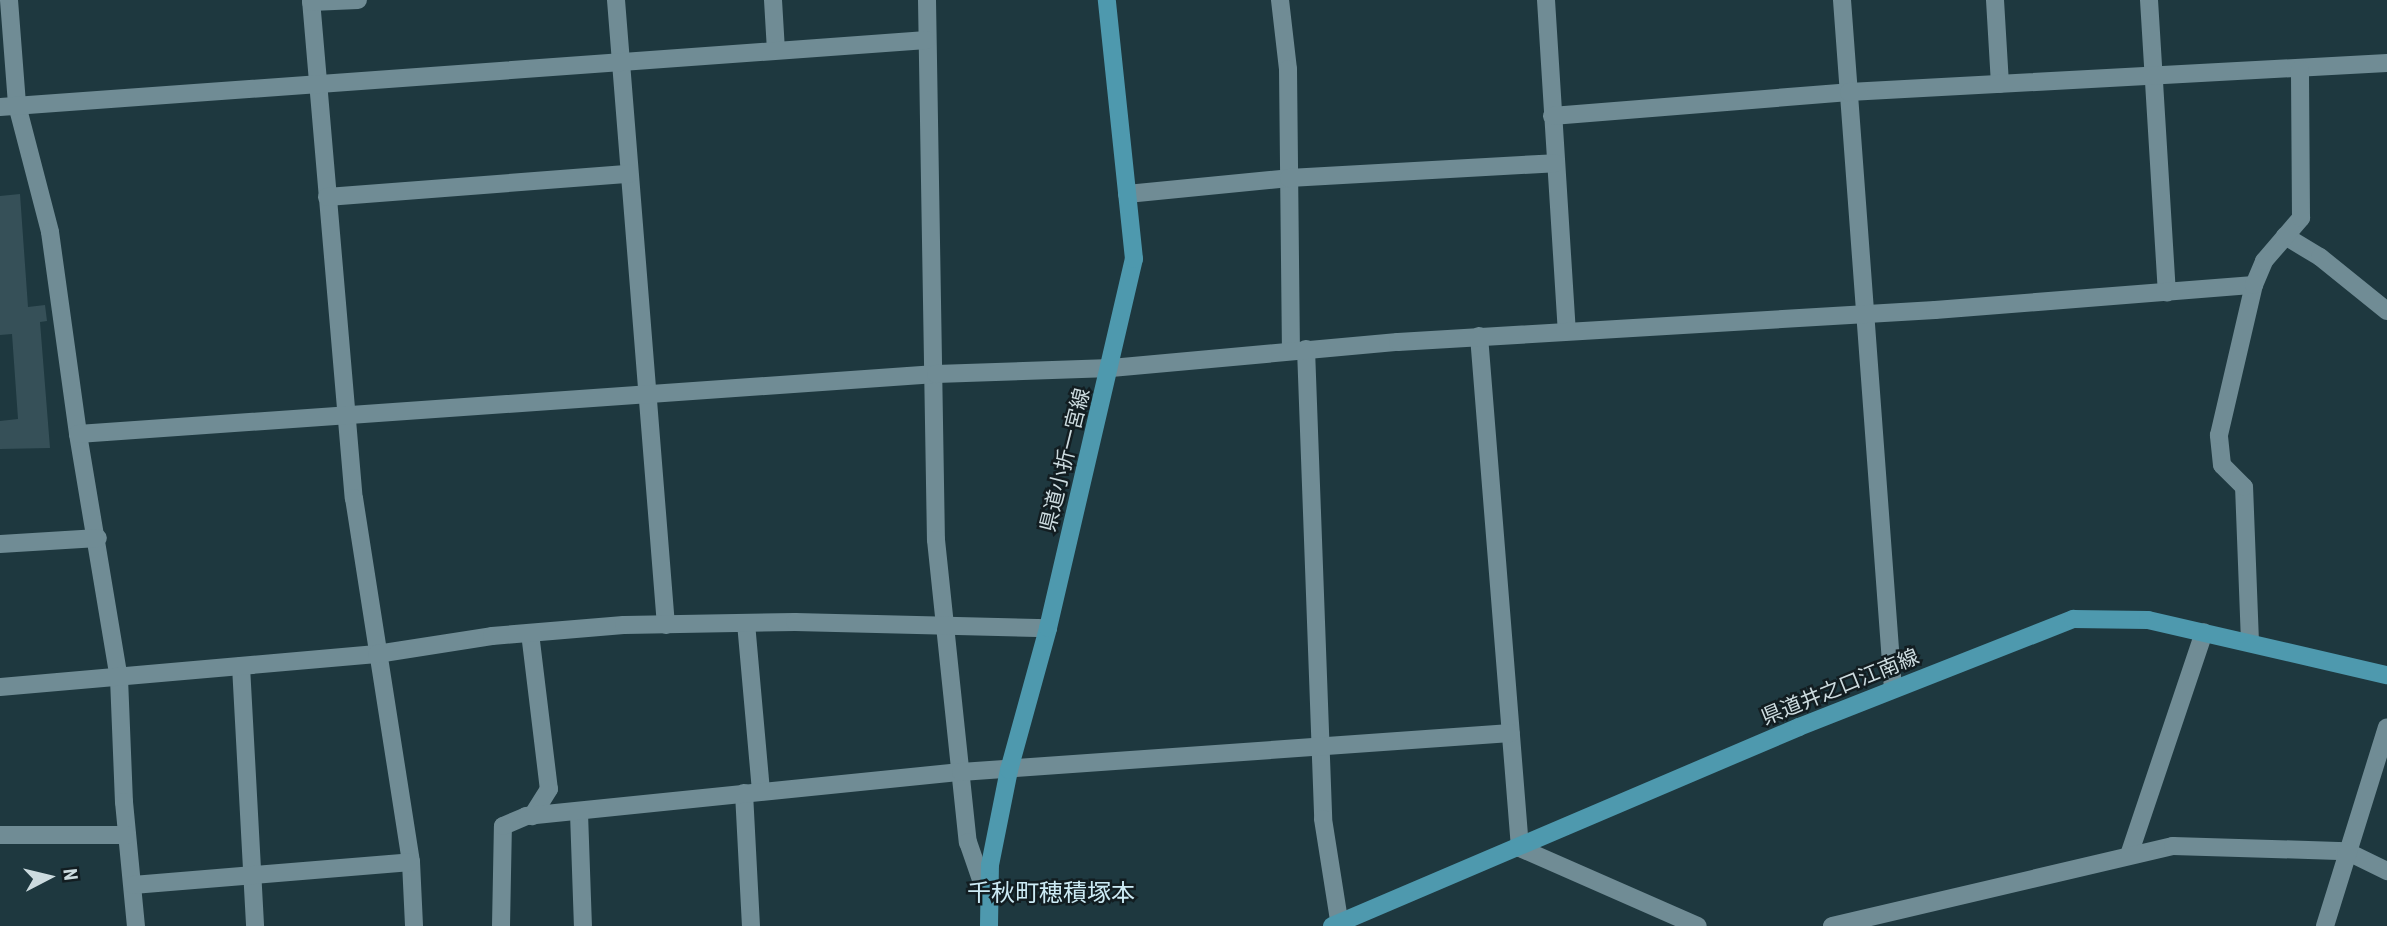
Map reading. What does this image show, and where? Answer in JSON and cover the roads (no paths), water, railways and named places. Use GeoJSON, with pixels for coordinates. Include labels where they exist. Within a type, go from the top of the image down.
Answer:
{"type":"FeatureCollection","features":[{"type":"Feature","properties":{"kind":"main road","name":"県道小折一宮線"},"geometry":{"type":"LineString","coordinates":[[989,926],[988,900],[1009,770],[1048,628],[1111,368],[1133,260],[1107,0]]}},
{"type":"Feature","properties":{"kind":"main road","name":"県道井之口江南線"},"geometry":{"type":"LineString","coordinates":[[1337,925],[1893,689],[2073,619],[2148,620],[2387,675]]}},
{"type":"Feature","properties":{"kind":"street"},"geometry":{"type":"LineString","coordinates":[[9,0],[8,106],[50,232],[78,434],[120,678],[127,835],[136,926]]}},
{"type":"Feature","properties":{"kind":"street"},"geometry":{"type":"LineString","coordinates":[[358,0],[311,1],[346,416],[377,654],[411,862],[414,926]]}},
{"type":"Feature","properties":{"kind":"street"},"geometry":{"type":"LineString","coordinates":[[616,0],[666,625]]}},
{"type":"Feature","properties":{"kind":"street"},"geometry":{"type":"LineString","coordinates":[[773,0],[776,50]]}},
{"type":"Feature","properties":{"kind":"street"},"geometry":{"type":"LineString","coordinates":[[927,0],[936,374],[936,540],[968,842],[988,900]]}},
{"type":"Feature","properties":{"kind":"street"},"geometry":{"type":"LineString","coordinates":[[1280,0],[1288,69],[1289,177],[1323,819],[1337,925]]}},
{"type":"Feature","properties":{"kind":"street"},"geometry":{"type":"LineString","coordinates":[[1545,0],[1567,331]]}},
{"type":"Feature","properties":{"kind":"street"},"geometry":{"type":"LineString","coordinates":[[1842,0],[1863,314],[1893,689]]}},
{"type":"Feature","properties":{"kind":"street"},"geometry":{"type":"LineString","coordinates":[[1995,0],[2000,84]]}},
{"type":"Feature","properties":{"kind":"street"},"geometry":{"type":"LineString","coordinates":[[2149,0],[2167,292]]}},
{"type":"Feature","properties":{"kind":"street"},"geometry":{"type":"LineString","coordinates":[[8,106],[927,40]]}},
{"type":"Feature","properties":{"kind":"street"},"geometry":{"type":"LineString","coordinates":[[1552,116],[1849,92],[2387,63]]}},
{"type":"Feature","properties":{"kind":"street"},"geometry":{"type":"LineString","coordinates":[[2250,642],[2244,487],[2222,465],[2219,435],[2254,285],[2264,261],[2301,218],[2300,69]]}},
{"type":"Feature","properties":{"kind":"street"},"geometry":{"type":"LineString","coordinates":[[1127,194],[1289,177],[1555,163]]}},
{"type":"Feature","properties":{"kind":"street"},"geometry":{"type":"LineString","coordinates":[[327,197],[629,174]]}},
{"type":"Feature","properties":{"kind":"street"},"geometry":{"type":"LineString","coordinates":[[2285,236],[2320,257],[2387,311]]}},
{"type":"Feature","properties":{"kind":"street"},"geometry":{"type":"LineString","coordinates":[[78,434],[936,374],[1111,368],[1298,349],[1863,314],[2254,285]]}},
{"type":"Feature","properties":{"kind":"street"},"geometry":{"type":"LineString","coordinates":[[1479,337],[1521,848],[1698,926]]}},
{"type":"Feature","properties":{"kind":"street"},"geometry":{"type":"LineString","coordinates":[[0,544],[98,538]]}},
{"type":"Feature","properties":{"kind":"street"},"geometry":{"type":"LineString","coordinates":[[746,623],[752,792],[751,926]]}},
{"type":"Feature","properties":{"kind":"street"},"geometry":{"type":"LineString","coordinates":[[0,687],[377,654],[530,633],[666,625],[944,624],[1048,628]]}},
{"type":"Feature","properties":{"kind":"street"},"geometry":{"type":"LineString","coordinates":[[2129,855],[2204,632]]}},
{"type":"Feature","properties":{"kind":"street"},"geometry":{"type":"LineString","coordinates":[[530,633],[548,789],[532,816]]}},
{"type":"Feature","properties":{"kind":"street"},"geometry":{"type":"LineString","coordinates":[[241,666],[256,926]]}},
{"type":"Feature","properties":{"kind":"street"},"geometry":{"type":"LineString","coordinates":[[2325,926],[2346,851],[2387,727]]}},
{"type":"Feature","properties":{"kind":"street"},"geometry":{"type":"LineString","coordinates":[[501,926],[503,826],[532,816],[961,772],[1321,749],[1511,733]]}},
{"type":"Feature","properties":{"kind":"street"},"geometry":{"type":"LineString","coordinates":[[579,813],[583,926]]}},
{"type":"Feature","properties":{"kind":"street"},"geometry":{"type":"LineString","coordinates":[[0,835],[127,835]]}},
{"type":"Feature","properties":{"kind":"street"},"geometry":{"type":"LineString","coordinates":[[1832,926],[2173,846],[2346,851],[2387,871]]}},
{"type":"Feature","properties":{"kind":"street"},"geometry":{"type":"LineString","coordinates":[[133,884],[411,862]]}},
{"type":"Feature","properties":{"kind":"district","name":"千秋町穂積塚本"},"geometry":{"type":"Point","coordinates":[1051,894]}}]}
